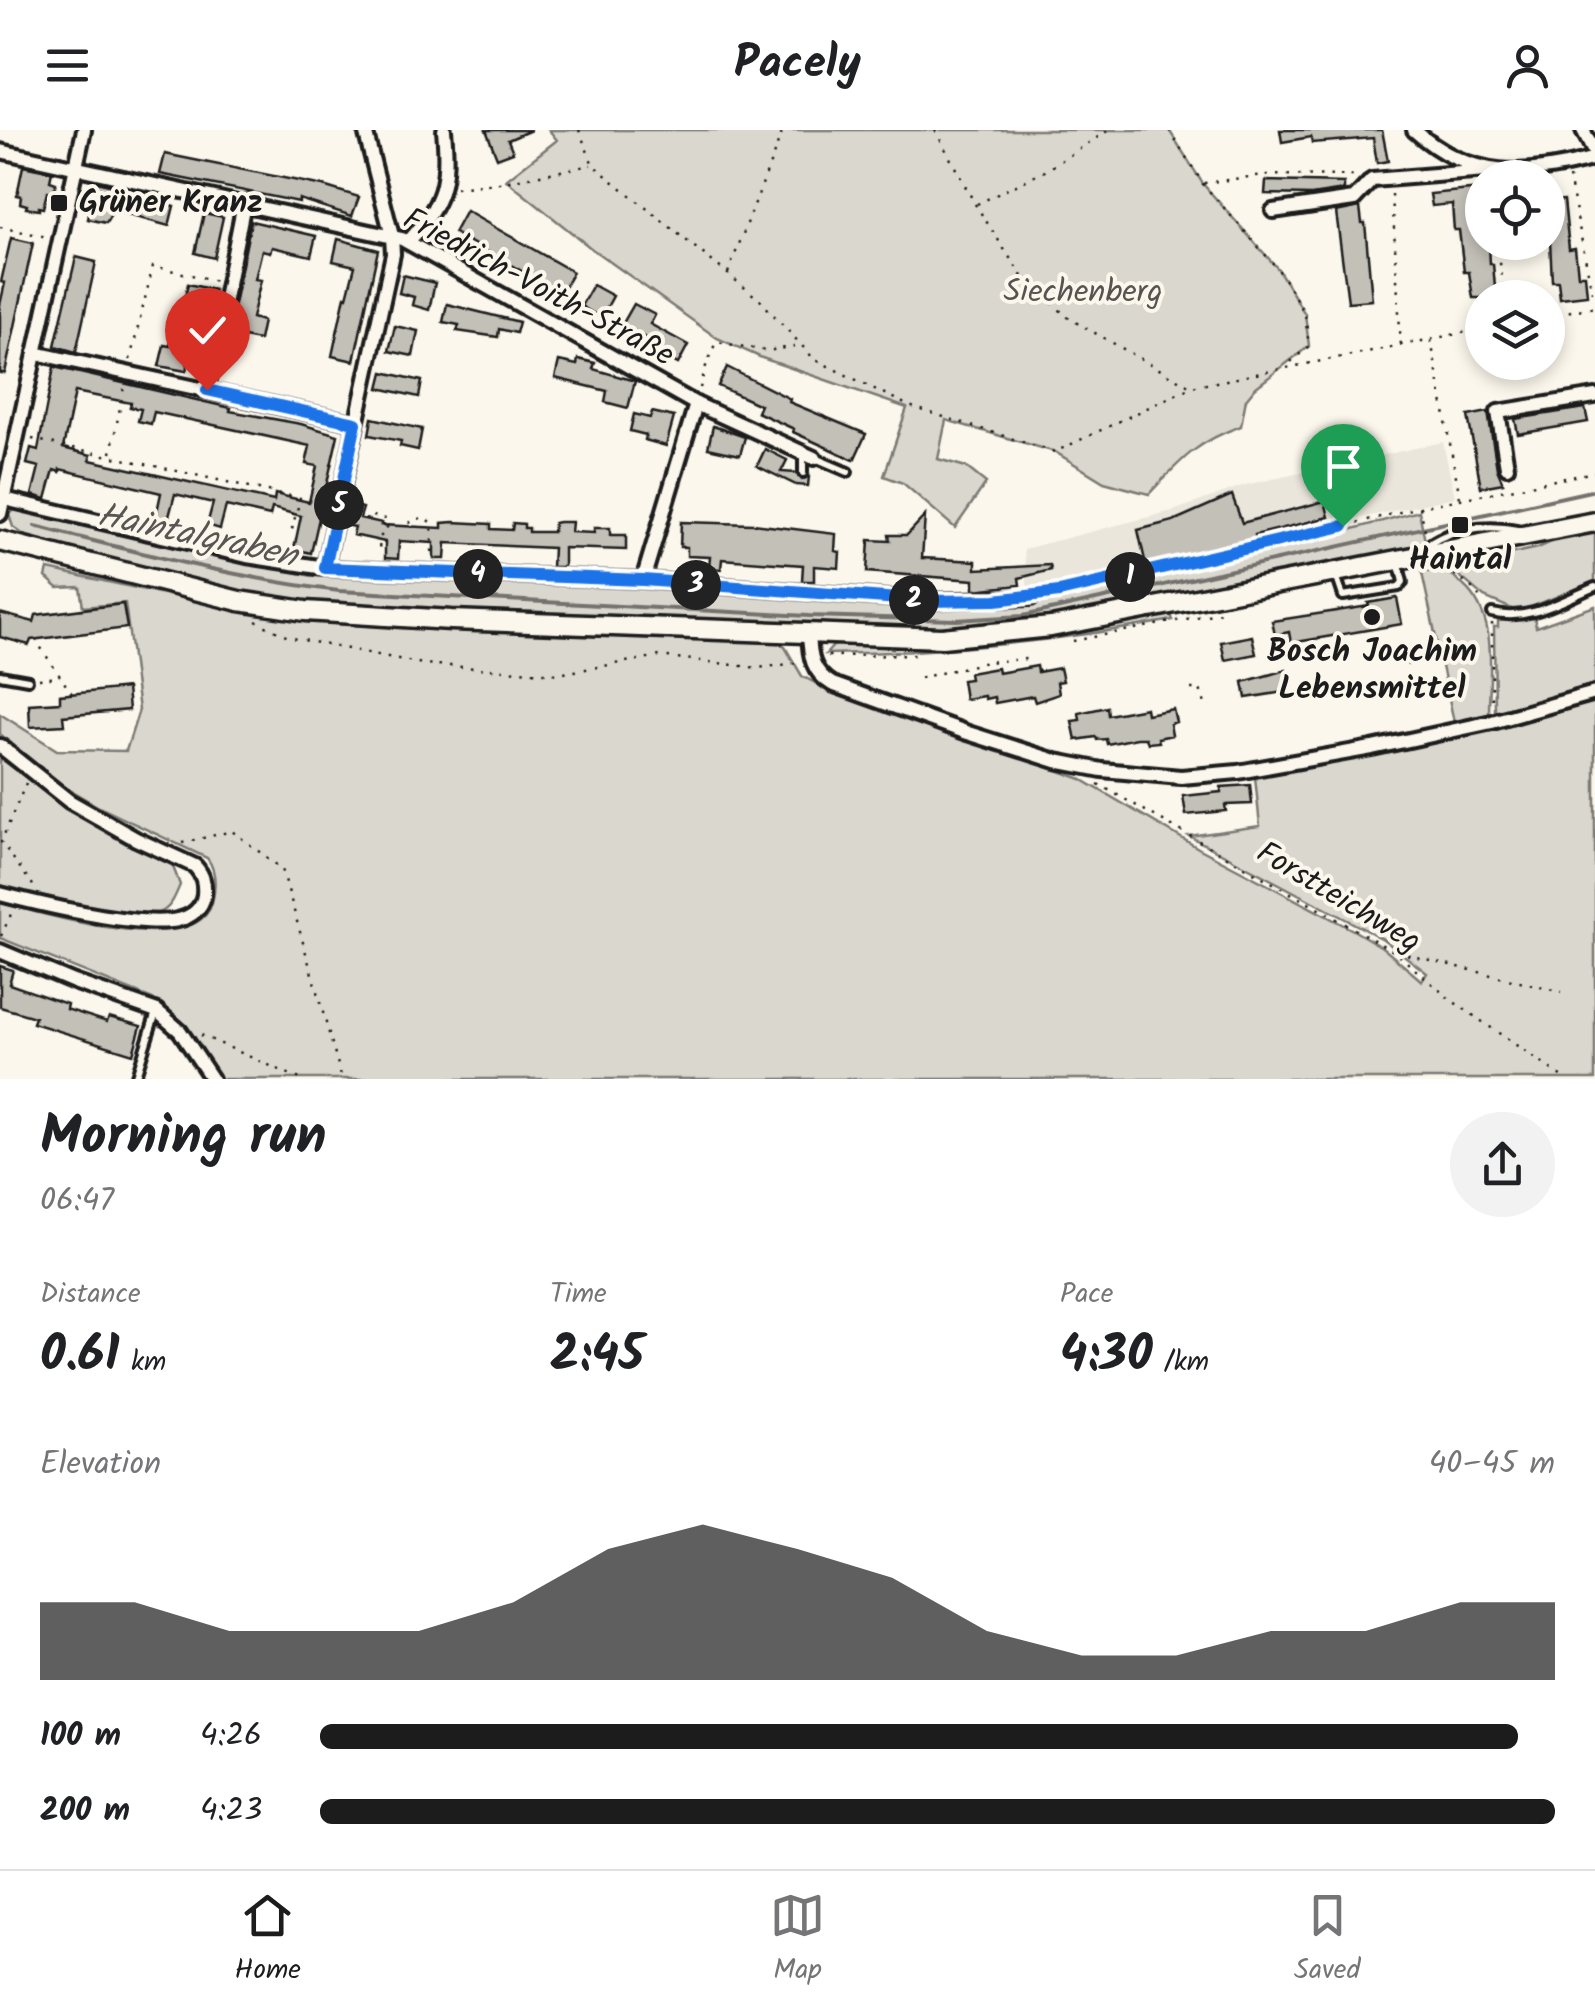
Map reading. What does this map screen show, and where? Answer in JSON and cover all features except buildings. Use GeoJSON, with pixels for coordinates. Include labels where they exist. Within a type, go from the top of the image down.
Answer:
{"type":"FeatureCollection","features":[{"type":"Feature","properties":{"kind":"main road"},"geometry":{"type":"LineString","coordinates":[[0,540],[224,598],[286,610],[942,638],[1005,634],[1595,522]]}},
{"type":"Feature","properties":{"kind":"street"},"geometry":{"type":"LineString","coordinates":[[0,514],[84,130]]}},
{"type":"Feature","properties":{"kind":"street"},"geometry":{"type":"LineString","coordinates":[[325,568],[393,254],[365,130]]}},
{"type":"Feature","properties":{"kind":"street"},"geometry":{"type":"LineString","coordinates":[[408,242],[441,197],[446,173],[444,130]]}},
{"type":"Feature","properties":{"kind":"street"},"geometry":{"type":"LineString","coordinates":[[1414,130],[1465,162]]}},
{"type":"Feature","properties":{"kind":"street"},"geometry":{"type":"LineString","coordinates":[[1567,166],[1595,156],[1583,130]]}},
{"type":"Feature","properties":{"kind":"street","name":"Friedrich-Voith-Straße"},"geometry":{"type":"LineString","coordinates":[[0,151],[408,242],[696,404],[809,456]]}},
{"type":"Feature","properties":{"kind":"street"},"geometry":{"type":"LineString","coordinates":[[1272,211],[1354,199],[1372,180],[1465,173]]}},
{"type":"Feature","properties":{"kind":"street"},"geometry":{"type":"LineString","coordinates":[[207,390],[244,203]]}},
{"type":"Feature","properties":{"kind":"street"},"geometry":{"type":"LineString","coordinates":[[35,354],[356,423]]}},
{"type":"Feature","properties":{"kind":"street"},"geometry":{"type":"LineString","coordinates":[[1507,467],[1498,412],[1595,396]]}},
{"type":"Feature","properties":{"kind":"street","name":"Friedrich-Voith-Straße"},"geometry":{"type":"LineString","coordinates":[[643,580],[696,404]]}},
{"type":"Feature","properties":{"kind":"street"},"geometry":{"type":"LineString","coordinates":[[2,499],[248,556],[325,568],[643,580],[926,601],[1030,598]]}},
{"type":"Feature","properties":{"kind":"street"},"geometry":{"type":"LineString","coordinates":[[809,634],[810,656],[816,672],[832,684],[968,734],[1083,766],[1181,777],[1218,775],[1354,752],[1492,722],[1595,693]]}},
{"type":"Feature","properties":{"kind":"street"},"geometry":{"type":"LineString","coordinates":[[0,746],[68,801],[191,863],[202,874],[203,900],[196,912],[171,921],[122,917],[0,894]]}},
{"type":"Feature","properties":{"kind":"street"},"geometry":{"type":"LineString","coordinates":[[0,950],[74,982],[157,1010],[180,1031],[212,1079]]}},
{"type":"Feature","properties":{"kind":"lane"},"geometry":{"type":"LineString","coordinates":[[802,474],[809,456],[848,472]]}},
{"type":"Feature","properties":{"kind":"lane"},"geometry":{"type":"LineString","coordinates":[[1030,598],[1265,546]]}},
{"type":"Feature","properties":{"kind":"lane"},"geometry":{"type":"LineString","coordinates":[[1336,572],[1343,596],[1399,587],[1403,582],[1398,560]]}},
{"type":"Feature","properties":{"kind":"lane"},"geometry":{"type":"LineString","coordinates":[[1492,614],[1528,615],[1595,587]]}},
{"type":"Feature","properties":{"kind":"lane"},"geometry":{"type":"LineString","coordinates":[[0,675],[28,680]]}},
{"type":"Feature","properties":{"kind":"lane"},"geometry":{"type":"LineString","coordinates":[[135,1079],[157,1010]]}},
{"type":"Feature","properties":{"kind":"path"},"geometry":{"type":"LineString","coordinates":[[579,130],[593,165],[778,316],[814,358],[909,406],[1054,452],[1191,387],[1465,333]]}},
{"type":"Feature","properties":{"kind":"path"},"geometry":{"type":"LineString","coordinates":[[728,274],[784,130]]}},
{"type":"Feature","properties":{"kind":"path"},"geometry":{"type":"LineString","coordinates":[[935,130],[1021,275],[1070,319],[1191,387]]}},
{"type":"Feature","properties":{"kind":"path"},"geometry":{"type":"LineString","coordinates":[[976,204],[1045,171],[1109,130]]}},
{"type":"Feature","properties":{"kind":"path"},"geometry":{"type":"LineString","coordinates":[[1169,130],[1202,184],[1278,270],[1305,314],[1309,346],[1282,370]]}},
{"type":"Feature","properties":{"kind":"path"},"geometry":{"type":"LineString","coordinates":[[460,188],[593,165]]}},
{"type":"Feature","properties":{"kind":"path"},"geometry":{"type":"LineString","coordinates":[[1567,166],[1592,292]]}},
{"type":"Feature","properties":{"kind":"path"},"geometry":{"type":"LineString","coordinates":[[1202,184],[1264,175],[1355,176],[1372,180]]}},
{"type":"Feature","properties":{"kind":"path"},"geometry":{"type":"LineString","coordinates":[[1390,178],[1401,346]]}},
{"type":"Feature","properties":{"kind":"path"},"geometry":{"type":"LineString","coordinates":[[0,228],[60,240]]}},
{"type":"Feature","properties":{"kind":"path"},"geometry":{"type":"LineString","coordinates":[[110,456],[152,266],[228,283]]}},
{"type":"Feature","properties":{"kind":"path"},"geometry":{"type":"LineString","coordinates":[[1565,312],[1595,306]]}},
{"type":"Feature","properties":{"kind":"path"},"geometry":{"type":"LineString","coordinates":[[1432,340],[1460,500]]}},
{"type":"Feature","properties":{"kind":"path"},"geometry":{"type":"LineString","coordinates":[[696,404],[710,366],[709,354],[717,342],[768,351],[803,345]]}},
{"type":"Feature","properties":{"kind":"path"},"geometry":{"type":"LineString","coordinates":[[18,436],[338,507]]}},
{"type":"Feature","properties":{"kind":"path"},"geometry":{"type":"LineString","coordinates":[[1265,546],[1420,508],[1595,472]]}},
{"type":"Feature","properties":{"kind":"path"},"geometry":{"type":"LineString","coordinates":[[298,506],[292,528],[298,530]]}},
{"type":"Feature","properties":{"kind":"path"},"geometry":{"type":"LineString","coordinates":[[1420,508],[1426,537]]}},
{"type":"Feature","properties":{"kind":"path"},"geometry":{"type":"LineString","coordinates":[[373,516],[386,519],[388,526],[381,536],[376,570]]}},
{"type":"Feature","properties":{"kind":"path"},"geometry":{"type":"LineString","coordinates":[[409,523],[423,518],[432,523],[432,572]]}},
{"type":"Feature","properties":{"kind":"path"},"geometry":{"type":"LineString","coordinates":[[1444,566],[1471,587],[1492,614],[1492,722]]}},
{"type":"Feature","properties":{"kind":"path"},"geometry":{"type":"LineString","coordinates":[[248,615],[288,637],[423,664],[558,674],[591,670],[631,658],[660,656],[758,668],[792,666],[810,656]]}},
{"type":"Feature","properties":{"kind":"path"},"geometry":{"type":"LineString","coordinates":[[35,639],[72,694]]}},
{"type":"Feature","properties":{"kind":"path"},"geometry":{"type":"LineString","coordinates":[[1376,656],[1414,666]]}},
{"type":"Feature","properties":{"kind":"path"},"geometry":{"type":"LineString","coordinates":[[920,678],[1027,659],[1028,665]]}},
{"type":"Feature","properties":{"kind":"path"},"geometry":{"type":"LineString","coordinates":[[28,680],[60,676]]}},
{"type":"Feature","properties":{"kind":"path"},"geometry":{"type":"LineString","coordinates":[[1191,689],[1200,689],[1207,710]]}},
{"type":"Feature","properties":{"kind":"path","name":"Forstteichweg"},"geometry":{"type":"LineString","coordinates":[[1083,766],[1095,783],[1395,952],[1452,1000],[1565,1079]]}},
{"type":"Feature","properties":{"kind":"path"},"geometry":{"type":"LineString","coordinates":[[28,779],[0,842],[34,887]]}},
{"type":"Feature","properties":{"kind":"path"},"geometry":{"type":"LineString","coordinates":[[157,849],[232,831],[282,869],[342,1079]]}},
{"type":"Feature","properties":{"kind":"path"},"geometry":{"type":"LineString","coordinates":[[0,936],[15,905]]}},
{"type":"Feature","properties":{"kind":"path"},"geometry":{"type":"LineString","coordinates":[[1395,952],[1561,992]]}},
{"type":"Feature","properties":{"kind":"path"},"geometry":{"type":"LineString","coordinates":[[180,1031],[215,1040],[300,1079]]}},
{"type":"Feature","properties":{"kind":"shaded area"},"geometry":{"type":"Polygon","coordinates":[[[1443,442],[1455,497],[1028,593],[1024,549],[1176,510],[1245,485],[1443,442]]]}},
{"type":"Feature","properties":{"kind":"green space","name":"Siechenberg"},"geometry":{"type":"Polygon","coordinates":[[[549,130],[1169,130],[1203,184],[1278,269],[1305,314],[1309,346],[1255,388],[1246,399],[1241,426],[1190,453],[1149,494],[1104,482],[1055,452],[946,420],[938,459],[966,467],[986,483],[955,528],[903,483],[884,476],[907,408],[762,358],[717,338],[592,249],[506,180],[557,140],[549,130]]]}},
{"type":"Feature","properties":{"kind":"green space"},"geometry":{"type":"Polygon","coordinates":[[[16,508],[312,576],[702,589],[921,607],[1029,603],[1320,538],[1419,511],[1425,541],[1403,551],[1066,619],[937,631],[487,614],[272,600],[24,535],[13,527],[9,515],[16,508]]]}},
{"type":"Feature","properties":{"kind":"green space"},"geometry":{"type":"Polygon","coordinates":[[[1595,529],[1595,581],[1519,612],[1484,597],[1449,567],[1538,548],[1569,534],[1595,529]]]}},
{"type":"Feature","properties":{"kind":"green space"},"geometry":{"type":"Polygon","coordinates":[[[48,569],[233,609],[769,638],[785,647],[802,676],[831,691],[1079,778],[1200,849],[1382,947],[1422,981],[1427,973],[1383,939],[1189,836],[1260,826],[1255,777],[1426,742],[1595,699],[1595,1079],[219,1079],[178,1019],[153,999],[0,938],[0,902],[81,923],[149,931],[178,929],[200,920],[212,903],[214,891],[214,874],[207,858],[65,787],[0,734],[0,714],[57,750],[126,751],[139,710],[125,603],[83,607],[80,587],[58,588],[46,577],[48,569]]]}},
{"type":"Feature","properties":{"kind":"green space"},"geometry":{"type":"Polygon","coordinates":[[[1436,570],[1457,579],[1482,612],[1490,645],[1489,714],[1454,722],[1422,573],[1436,570]]]}},
{"type":"Feature","properties":{"kind":"green space"},"geometry":{"type":"Polygon","coordinates":[[[1595,606],[1595,684],[1495,712],[1494,627],[1498,627],[1498,619],[1534,617],[1536,627],[1595,606]]]}},
{"type":"Feature","properties":{"kind":"green space"},"geometry":{"type":"Polygon","coordinates":[[[1170,613],[1173,620],[1043,640],[826,654],[842,643],[1170,613]]]}},
{"type":"Feature","properties":{"kind":"green space"},"geometry":{"type":"Polygon","coordinates":[[[0,758],[72,812],[172,864],[180,885],[169,906],[151,913],[133,912],[0,886],[0,758]]]}},
{"type":"Feature","properties":{"kind":"waterway","name":"Haintalgraben"},"geometry":{"type":"LineString","coordinates":[[35,526],[224,572],[339,591],[956,620],[1023,616],[1595,490]]}},
{"type":"Feature","properties":{"kind":"place","name":"Grüner Kranz"},"geometry":{"type":"Point","coordinates":[59,203]}},
{"type":"Feature","properties":{"kind":"place","name":"Haintal"},"geometry":{"type":"Point","coordinates":[1460,525]}},
{"type":"Feature","properties":{"kind":"place","name":"Bosch Joachim Lebensmittel"},"geometry":{"type":"Point","coordinates":[1372,617]}},
{"type":"Feature","properties":{"kind":"route"},"geometry":{"type":"LineString","coordinates":[[207,390],[356,423],[325,568],[643,580],[926,601],[996,600],[1059,592],[1343,526]]}}]}
